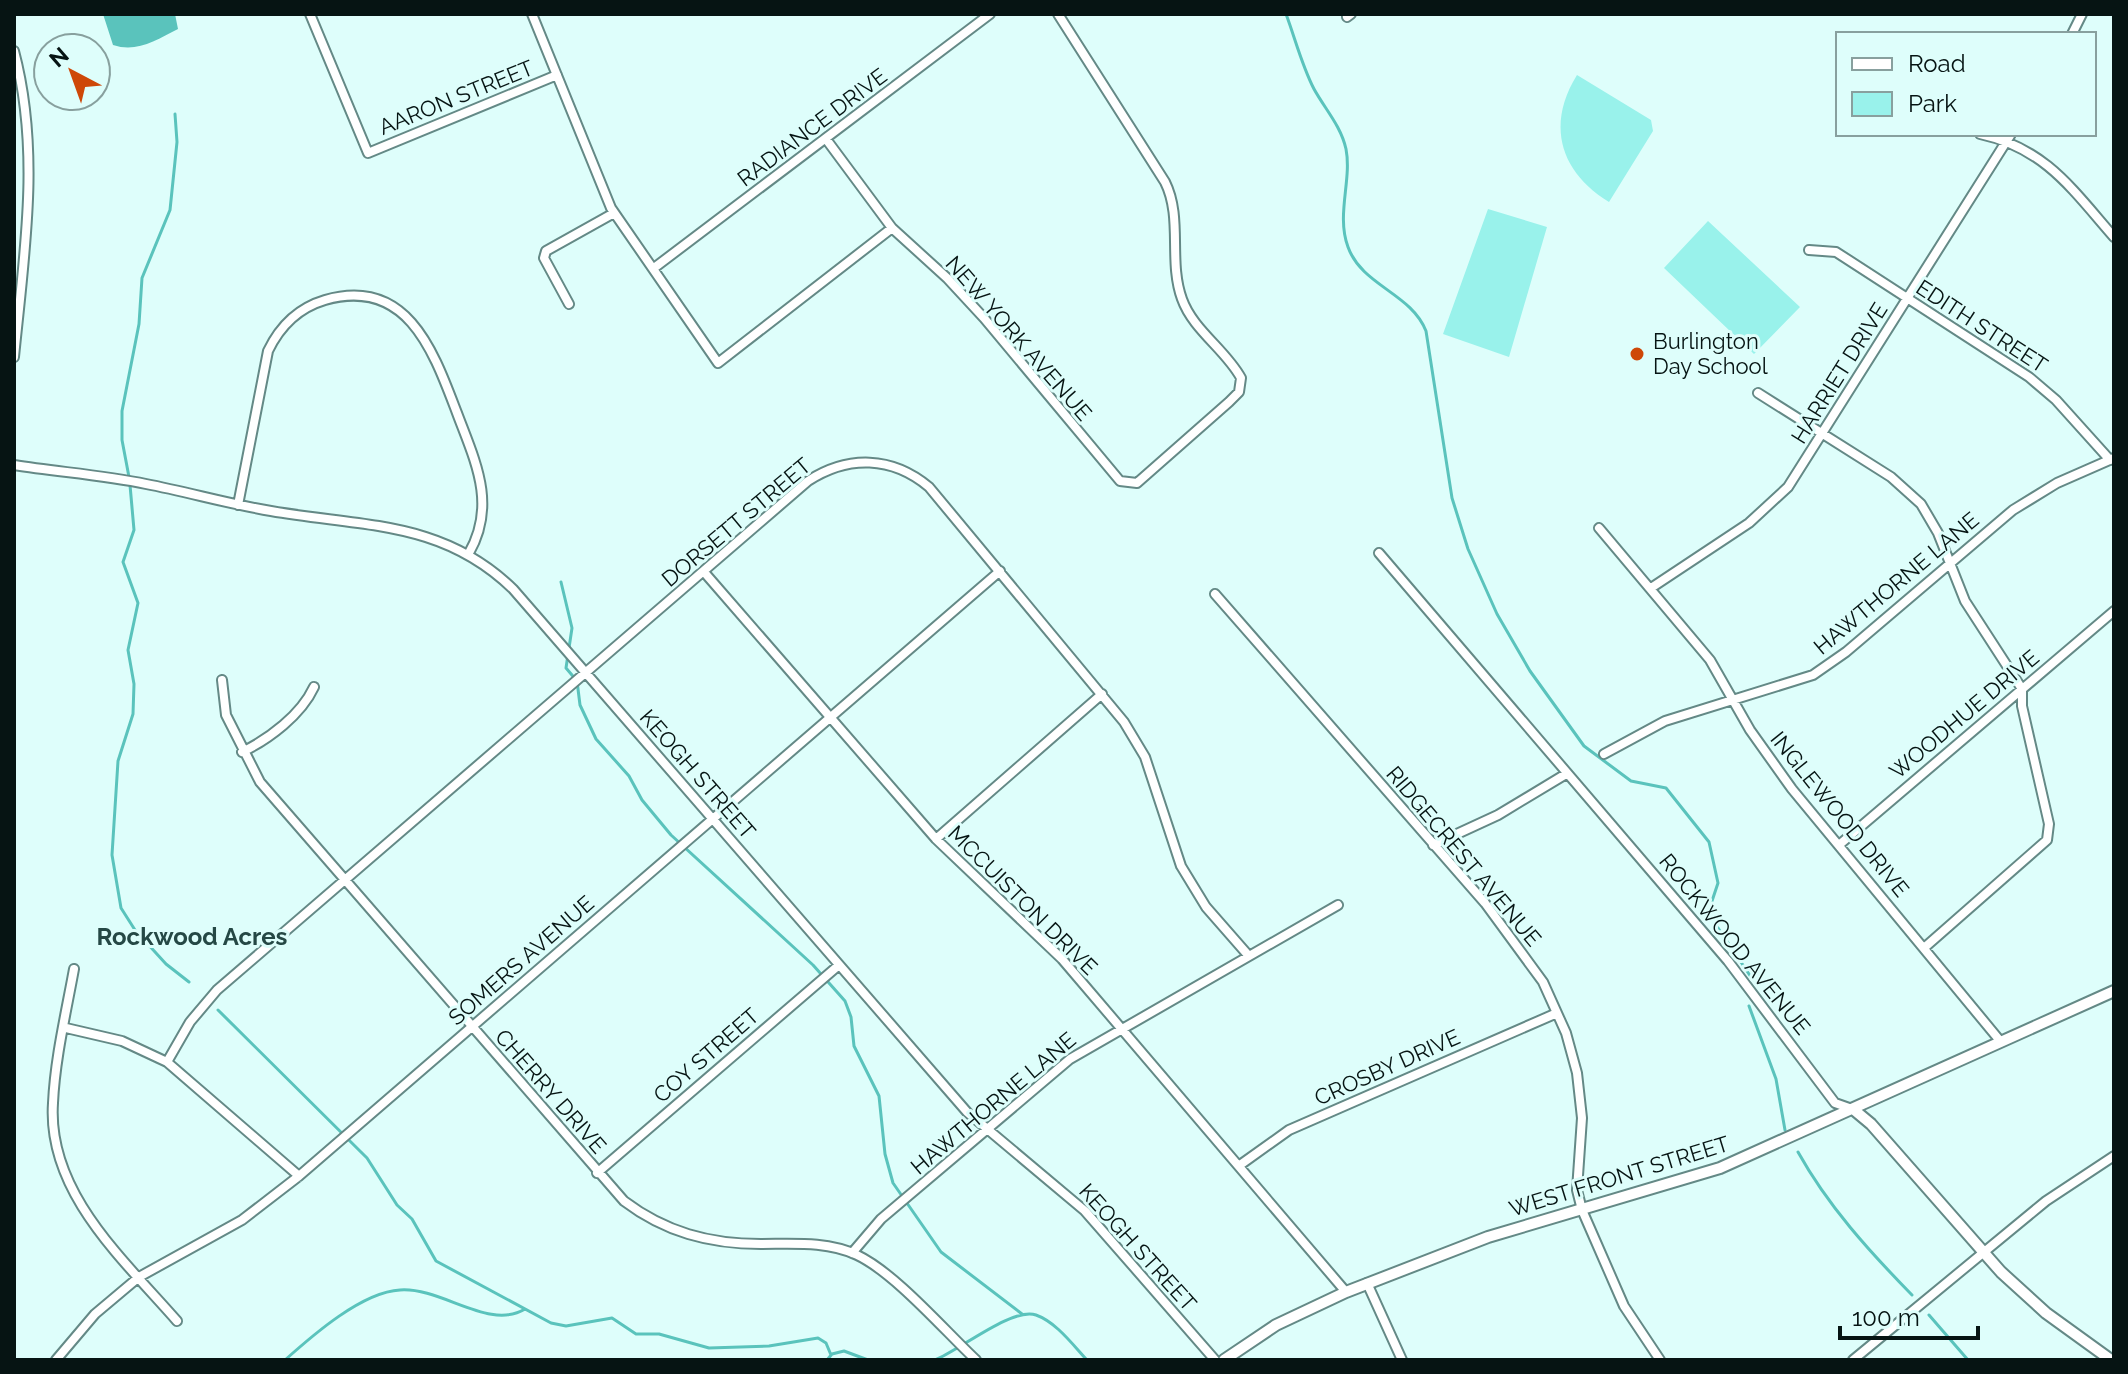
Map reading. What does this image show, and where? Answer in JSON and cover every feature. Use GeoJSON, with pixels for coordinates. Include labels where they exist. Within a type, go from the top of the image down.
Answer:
{"type":"FeatureCollection","features":[{"type":"Feature","properties":{"kind":"street","name":"AARON STREET"},"geometry":{"type":"LineString","coordinates":[[310,14],[368,153],[557,75]]}},
{"type":"Feature","properties":{"kind":"street"},"geometry":{"type":"LineString","coordinates":[[532,14],[614,213],[718,363],[892,228]]}},
{"type":"Feature","properties":{"kind":"street","name":"RADIANCE DRIVE"},"geometry":{"type":"LineString","coordinates":[[654,268],[990,14]]}},
{"type":"Feature","properties":{"kind":"street","name":"NEW YORK AVENUE"},"geometry":{"type":"LineString","coordinates":[[826,139],[892,228],[947,278],[984,318],[1076,431],[1127,485],[1146,477],[1229,402],[1241,385],[1236,369],[1194,320],[1182,300],[1177,282],[1174,202],[1165,182],[1058,14]]}},
{"type":"Feature","properties":{"kind":"street"},"geometry":{"type":"LineString","coordinates":[[2073,32],[2082,14]]}},
{"type":"Feature","properties":{"kind":"street"},"geometry":{"type":"LineString","coordinates":[[14,51],[27,128],[30,191],[14,357]]}},
{"type":"Feature","properties":{"kind":"street"},"geometry":{"type":"LineString","coordinates":[[2010,137],[2049,165],[2114,237]]}},
{"type":"Feature","properties":{"kind":"street","name":"HARRIET DRIVE"},"geometry":{"type":"LineString","coordinates":[[1651,588],[1766,510],[1788,487],[2010,137]]}},
{"type":"Feature","properties":{"kind":"street"},"geometry":{"type":"LineString","coordinates":[[569,304],[544,258],[546,251],[614,213]]}},
{"type":"Feature","properties":{"kind":"street","name":"EDITH STREET"},"geometry":{"type":"LineString","coordinates":[[1809,250],[1836,252],[2048,392],[2112,460]]}},
{"type":"Feature","properties":{"kind":"street"},"geometry":{"type":"LineString","coordinates":[[238,505],[268,351],[274,338],[296,314],[314,303],[334,298],[368,298],[402,313],[433,349],[482,482],[482,520],[469,553]]}},
{"type":"Feature","properties":{"kind":"street"},"geometry":{"type":"LineString","coordinates":[[1758,393],[1907,488],[1931,519],[1976,621],[2022,689],[2022,706],[2049,824],[2047,840],[1924,948]]}},
{"type":"Feature","properties":{"kind":"street","name":"HAWTHORNE LANE"},"geometry":{"type":"LineString","coordinates":[[1604,754],[1665,721],[1793,682],[1826,666],[2035,494],[2112,460]]}},
{"type":"Feature","properties":{"kind":"street","name":"DORSETT STREET"},"geometry":{"type":"LineString","coordinates":[[167,1062],[190,1022],[217,990],[808,481],[836,466],[869,462],[896,467],[920,480],[1000,571],[1124,722],[1145,757],[1173,849],[1195,891],[1248,955]]}},
{"type":"Feature","properties":{"kind":"street","name":"KEOGH STREET"},"geometry":{"type":"LineString","coordinates":[[14,465],[145,484],[238,505],[405,531],[469,553],[513,589],[943,1086],[986,1130],[1085,1211],[1215,1360]]}},
{"type":"Feature","properties":{"kind":"street","name":"INGLEWOOD DRIVE"},"geometry":{"type":"LineString","coordinates":[[1599,528],[1710,660],[1770,760],[2001,1042]]}},
{"type":"Feature","properties":{"kind":"street","name":"ROCKWOOD AVENUE"},"geometry":{"type":"LineString","coordinates":[[1379,553],[1728,961],[1835,1103],[1853,1109],[1871,1124],[1984,1254],[2046,1313],[2113,1360]]}},
{"type":"Feature","properties":{"kind":"street","name":"SOMERS AVENUE"},"geometry":{"type":"LineString","coordinates":[[56,1360],[95,1314],[139,1277],[242,1220],[299,1176],[1000,571]]}},
{"type":"Feature","properties":{"kind":"street","name":"MCCUISTON DRIVE"},"geometry":{"type":"LineString","coordinates":[[704,572],[936,839],[1039,934],[1346,1292]]}},
{"type":"Feature","properties":{"kind":"street","name":"RIDGECREST AVENUE"},"geometry":{"type":"LineString","coordinates":[[1215,594],[1529,958],[1557,1013],[1572,1053],[1580,1096],[1576,1178],[1582,1210],[1624,1306],[1660,1360]]}},
{"type":"Feature","properties":{"kind":"street","name":"WOODHUE DRIVE"},"geometry":{"type":"LineString","coordinates":[[1839,845],[2114,611]]}},
{"type":"Feature","properties":{"kind":"street","name":"CHERRY DRIVE"},"geometry":{"type":"LineString","coordinates":[[222,680],[226,715],[242,752],[260,782],[624,1201],[649,1220],[717,1242],[833,1246],[852,1253],[877,1268],[976,1360]]}},
{"type":"Feature","properties":{"kind":"street"},"geometry":{"type":"LineString","coordinates":[[242,752],[290,718],[308,701],[314,687]]}},
{"type":"Feature","properties":{"kind":"street"},"geometry":{"type":"LineString","coordinates":[[936,839],[1102,694]]}},
{"type":"Feature","properties":{"kind":"street"},"geometry":{"type":"LineString","coordinates":[[1433,845],[1498,815],[1566,774]]}},
{"type":"Feature","properties":{"kind":"street","name":"HAWTHORNE LANE"},"geometry":{"type":"LineString","coordinates":[[852,1253],[881,1219],[1070,1059],[1338,905]]}},
{"type":"Feature","properties":{"kind":"street","name":"COY STREET"},"geometry":{"type":"LineString","coordinates":[[597,1173],[839,965]]}},
{"type":"Feature","properties":{"kind":"street"},"geometry":{"type":"LineString","coordinates":[[74,969],[52,1104],[58,1153],[81,1205],[177,1321]]}},
{"type":"Feature","properties":{"kind":"street","name":"WEST FRONT STREET"},"geometry":{"type":"LineString","coordinates":[[1224,1360],[1276,1325],[1367,1283],[1488,1237],[1720,1168],[2114,991]]}},
{"type":"Feature","properties":{"kind":"street","name":"CROSBY DRIVE"},"geometry":{"type":"LineString","coordinates":[[1240,1165],[1289,1130],[1557,1013]]}},
{"type":"Feature","properties":{"kind":"street"},"geometry":{"type":"LineString","coordinates":[[66,1028],[122,1041],[167,1062],[299,1176]]}},
{"type":"Feature","properties":{"kind":"street"},"geometry":{"type":"LineString","coordinates":[[1853,1360],[2046,1201],[2114,1156]]}},
{"type":"Feature","properties":{"kind":"street"},"geometry":{"type":"LineString","coordinates":[[1367,1283],[1402,1360]]}},
{"type":"Feature","properties":{"kind":"street","name":"ROCKWOOD AVENUE"},"geometry":{"type":"LineString","coordinates":[[2080,1336],[2114,1352]]}},
{"type":"Feature","properties":{"kind":"green space"},"geometry":{"type":"Polygon","coordinates":[[[1577,75],[1651,120],[1653,131],[1609,202],[1579,177],[1563,146],[1562,112],[1577,75]]]}},
{"type":"Feature","properties":{"kind":"green space"},"geometry":{"type":"Polygon","coordinates":[[[1488,209],[1547,227],[1509,357],[1443,334],[1488,209]]]}},
{"type":"Feature","properties":{"kind":"green space"},"geometry":{"type":"Polygon","coordinates":[[[1708,221],[1800,307],[1754,354],[1664,268],[1708,221]]]}},
{"type":"Feature","properties":{"kind":"shaded area"},"geometry":{"type":"Polygon","coordinates":[[[103,14],[175,14],[178,29],[146,44],[130,47],[113,45],[112,32],[109,32],[103,14]]]}},
{"type":"Feature","properties":{"kind":"waterway"},"geometry":{"type":"LineString","coordinates":[[1286,14],[1310,80],[1344,141],[1347,173],[1343,223],[1348,247],[1364,271],[1409,307],[1426,331],[1452,498],[1468,549],[1497,614],[1530,671],[1584,746],[1631,781],[1666,788],[1709,842],[1718,883],[1708,913],[1753,980]]}},
{"type":"Feature","properties":{"kind":"waterway"},"geometry":{"type":"LineString","coordinates":[[129,477],[122,440],[122,411],[139,324],[142,278],[170,210],[177,142],[175,114]]}},
{"type":"Feature","properties":{"kind":"waterway"},"geometry":{"type":"LineString","coordinates":[[130,485],[134,530],[123,562],[138,603],[128,650],[134,684],[133,714],[118,761],[112,855],[121,908],[135,930],[166,964],[189,982]]}},
{"type":"Feature","properties":{"kind":"waterway"},"geometry":{"type":"LineString","coordinates":[[561,582],[572,628],[566,668],[577,681],[580,705],[596,739],[629,776],[642,800],[671,835],[813,965],[845,1001],[851,1017],[854,1046],[879,1096],[885,1154],[893,1183],[941,1252],[1022,1314]]}},
{"type":"Feature","properties":{"kind":"waterway"},"geometry":{"type":"LineString","coordinates":[[1749,1006],[1776,1079],[1785,1130]]}},
{"type":"Feature","properties":{"kind":"waterway"},"geometry":{"type":"LineString","coordinates":[[218,1010],[367,1158],[397,1205],[412,1219],[436,1261],[551,1323],[566,1326],[612,1318],[636,1334],[659,1334],[709,1348],[769,1346],[818,1338],[826,1343],[831,1355]]}},
{"type":"Feature","properties":{"kind":"waterway"},"geometry":{"type":"LineString","coordinates":[[1798,1152],[1822,1191],[1850,1227],[1912,1295]]}},
{"type":"Feature","properties":{"kind":"waterway"},"geometry":{"type":"LineString","coordinates":[[285,1360],[339,1316],[385,1293],[416,1291],[496,1315],[525,1309]]}},
{"type":"Feature","properties":{"kind":"waterway"},"geometry":{"type":"LineString","coordinates":[[935,1360],[1000,1323],[1026,1314],[1036,1315],[1050,1323],[1087,1360]]}},
{"type":"Feature","properties":{"kind":"waterway"},"geometry":{"type":"LineString","coordinates":[[1929,1315],[1968,1360]]}},
{"type":"Feature","properties":{"kind":"waterway"},"geometry":{"type":"LineString","coordinates":[[827,1360],[832,1354],[844,1351],[868,1360]]}},
{"type":"Feature","properties":{"kind":"place","name":"Burlington Day School"},"geometry":{"type":"Point","coordinates":[1637,354]}},
{"type":"Feature","properties":{"kind":"district","name":"Rockwood Acres"},"geometry":{"type":"Point","coordinates":[192,937]}}]}
